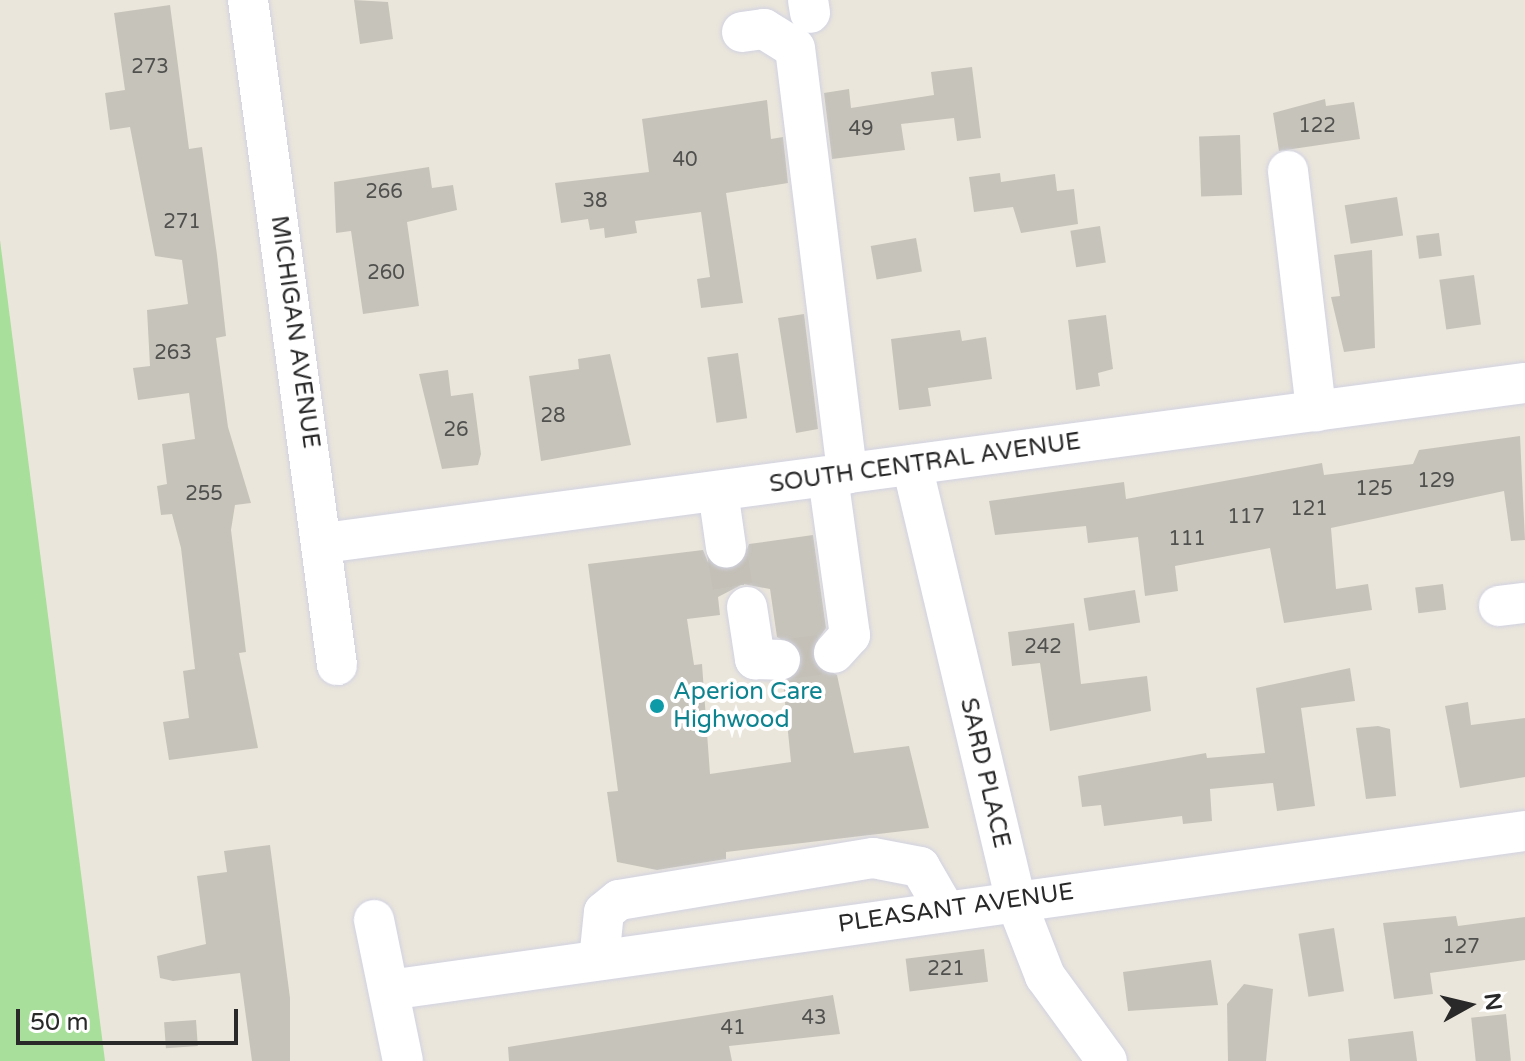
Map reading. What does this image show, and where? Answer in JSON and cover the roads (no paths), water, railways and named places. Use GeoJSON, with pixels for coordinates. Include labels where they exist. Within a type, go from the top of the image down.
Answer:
{"type":"FeatureCollection","features":[{"type":"Feature","properties":{"kind":"street","name":"MICHIGAN AVENUE"},"geometry":{"type":"LineString","coordinates":[[248,0],[324,543],[337,665]]}},
{"type":"Feature","properties":{"kind":"street"},"geometry":{"type":"LineString","coordinates":[[742,32],[764,29],[795,48],[838,475],[850,635],[834,653]]}},
{"type":"Feature","properties":{"kind":"street"},"geometry":{"type":"LineString","coordinates":[[1288,171],[1316,411]]}},
{"type":"Feature","properties":{"kind":"street","name":"SOUTH CENTRAL AVENUE"},"geometry":{"type":"LineString","coordinates":[[324,543],[1525,383]]}},
{"type":"Feature","properties":{"kind":"street","name":"SARD PLACE"},"geometry":{"type":"LineString","coordinates":[[912,465],[1015,899],[1045,976],[1107,1061]]}},
{"type":"Feature","properties":{"kind":"street"},"geometry":{"type":"LineString","coordinates":[[730,490],[738,545]]}},
{"type":"Feature","properties":{"kind":"street"},"geometry":{"type":"LineString","coordinates":[[746,598],[755,659],[780,660]]}},
{"type":"Feature","properties":{"kind":"street","name":"PLEASANT AVENUE"},"geometry":{"type":"LineString","coordinates":[[389,990],[1015,899],[1525,831]]}},
{"type":"Feature","properties":{"kind":"street"},"geometry":{"type":"LineString","coordinates":[[599,960],[602,920],[619,900],[873,858],[920,867],[945,910]]}},
{"type":"Feature","properties":{"kind":"street"},"geometry":{"type":"LineString","coordinates":[[374,920],[403,1061]]}},
{"type":"Feature","properties":{"kind":"tunnel"},"geometry":{"type":"LineString","coordinates":[[726,547],[734,595]]}},
{"type":"Feature","properties":{"kind":"tunnel"},"geometry":{"type":"LineString","coordinates":[[780,660],[834,653]]}},
{"type":"Feature","properties":{"kind":"place","name":"Aperion Care Highwood"},"geometry":{"type":"Point","coordinates":[657,706]}}]}
